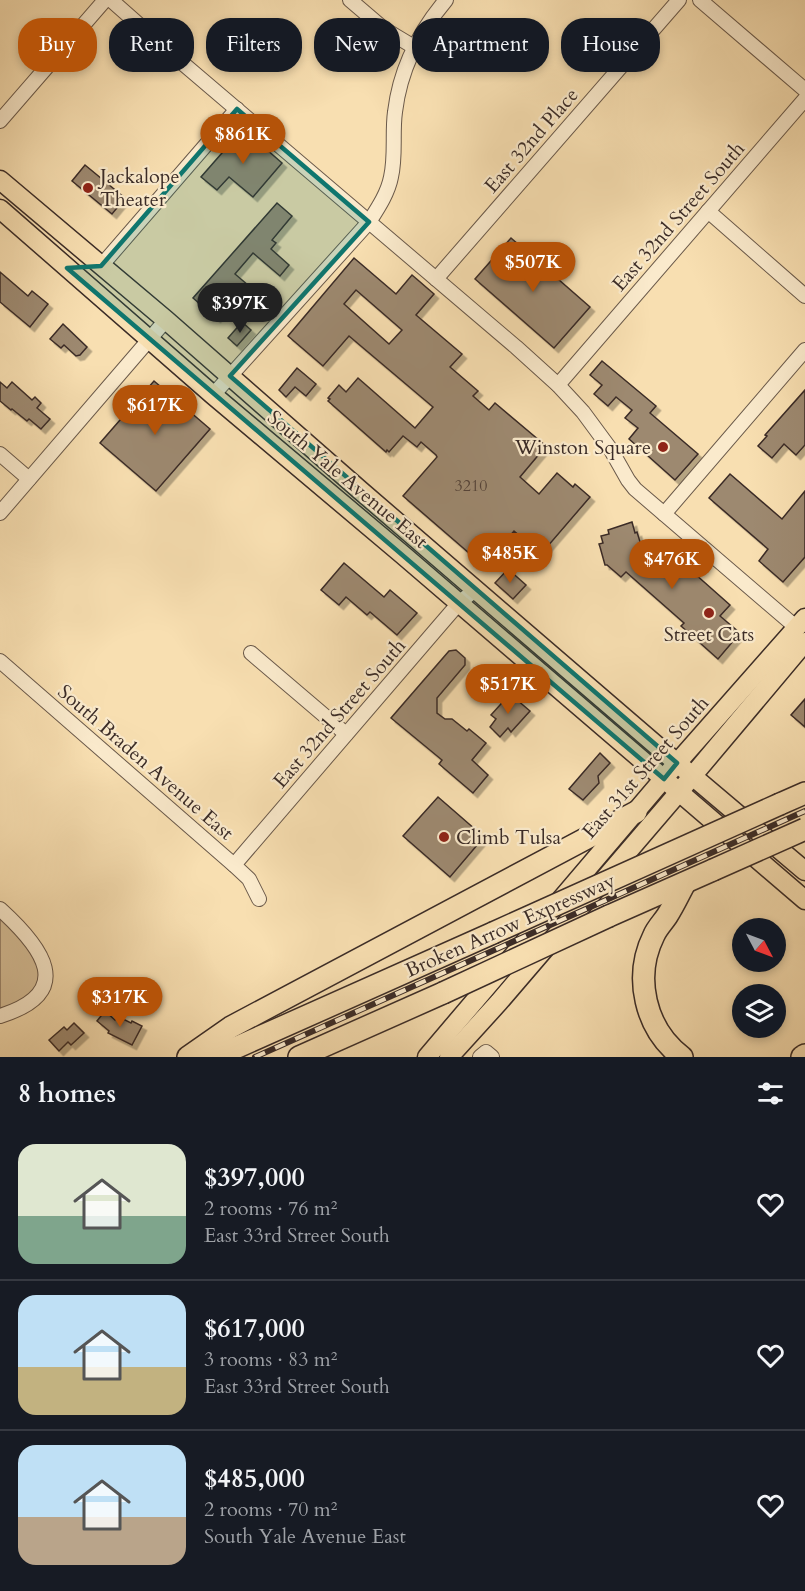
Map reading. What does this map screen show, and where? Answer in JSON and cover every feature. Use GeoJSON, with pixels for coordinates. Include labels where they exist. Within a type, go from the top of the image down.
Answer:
{"type":"FeatureCollection","features":[{"type":"Feature","properties":{"kind":"highway","name":"Broken Arrow Expressway"},"geometry":{"type":"LineString","coordinates":[[215,1057],[805,793]]}},
{"type":"Feature","properties":{"kind":"highway"},"geometry":{"type":"LineString","coordinates":[[188,1057],[231,1027],[636,812]]}},
{"type":"Feature","properties":{"kind":"highway","name":"Broken Arrow Expressway"},"geometry":{"type":"LineString","coordinates":[[299,1057],[805,829]]}},
{"type":"Feature","properties":{"kind":"highway"},"geometry":{"type":"LineString","coordinates":[[682,1057],[665,1041],[657,1029],[648,1008],[643,983],[644,967],[654,934],[686,883]]}},
{"type":"Feature","properties":{"kind":"main road","name":"South Yale Avenue East"},"geometry":{"type":"LineString","coordinates":[[0,180],[166,320],[361,491],[805,871]]}},
{"type":"Feature","properties":{"kind":"main road","name":"South Yale Avenue East"},"geometry":{"type":"LineString","coordinates":[[0,209],[213,395],[805,900]]}},
{"type":"Feature","properties":{"kind":"main road"},"geometry":{"type":"LineString","coordinates":[[67,268],[101,266]]}},
{"type":"Feature","properties":{"kind":"main road","name":"East 31st Street South"},"geometry":{"type":"LineString","coordinates":[[427,1057],[677,763],[802,629]]}},
{"type":"Feature","properties":{"kind":"main road","name":"East 31st Street South"},"geometry":{"type":"LineString","coordinates":[[448,1057],[499,1002],[693,776],[802,629]]}},
{"type":"Feature","properties":{"kind":"street"},"geometry":{"type":"LineString","coordinates":[[0,121],[105,0]]}},
{"type":"Feature","properties":{"kind":"street"},"geometry":{"type":"LineString","coordinates":[[111,0],[558,385],[597,429],[635,489],[802,629]]}},
{"type":"Feature","properties":{"kind":"street"},"geometry":{"type":"LineString","coordinates":[[350,0],[384,28],[412,46]]}},
{"type":"Feature","properties":{"kind":"street"},"geometry":{"type":"LineString","coordinates":[[433,18],[447,0]]}},
{"type":"Feature","properties":{"kind":"street","name":"East 32nd Place"},"geometry":{"type":"LineString","coordinates":[[436,279],[679,0]]}},
{"type":"Feature","properties":{"kind":"street"},"geometry":{"type":"LineString","coordinates":[[700,0],[805,90]]}},
{"type":"Feature","properties":{"kind":"street"},"geometry":{"type":"LineString","coordinates":[[213,395],[369,222],[382,200],[392,175],[394,114],[399,89],[412,53]]}},
{"type":"Feature","properties":{"kind":"street","name":"East 32nd Street South"},"geometry":{"type":"LineString","coordinates":[[558,385],[805,99]]}},
{"type":"Feature","properties":{"kind":"street"},"geometry":{"type":"LineString","coordinates":[[101,266],[237,109]]}},
{"type":"Feature","properties":{"kind":"street"},"geometry":{"type":"LineString","coordinates":[[708,211],[805,296]]}},
{"type":"Feature","properties":{"kind":"street"},"geometry":{"type":"LineString","coordinates":[[0,513],[166,320]]}},
{"type":"Feature","properties":{"kind":"street"},"geometry":{"type":"LineString","coordinates":[[664,514],[805,350]]}},
{"type":"Feature","properties":{"kind":"street"},"geometry":{"type":"LineString","coordinates":[[0,454],[29,479]]}},
{"type":"Feature","properties":{"kind":"street","name":"East 32nd Street South"},"geometry":{"type":"LineString","coordinates":[[234,865],[459,603],[476,589]]}},
{"type":"Feature","properties":{"kind":"street"},"geometry":{"type":"LineString","coordinates":[[251,653],[346,734]]}},
{"type":"Feature","properties":{"kind":"street","name":"South Braden Avenue East"},"geometry":{"type":"LineString","coordinates":[[0,661],[234,865],[249,879],[259,899]]}},
{"type":"Feature","properties":{"kind":"street"},"geometry":{"type":"LineString","coordinates":[[0,909],[20,927],[34,945],[45,968],[45,979],[38,996],[32,1002],[0,1016]]}},
{"type":"Feature","properties":{"kind":"highlighted area"},"geometry":{"type":"Polygon","coordinates":[[[237,109],[369,222],[230,376],[677,763],[664,779],[67,268],[101,266],[237,109]]]}},
{"type":"Feature","properties":{"kind":"shaded area"},"geometry":{"type":"Polygon","coordinates":[[[0,916],[34,957],[39,968],[39,979],[34,990],[22,1000],[0,1009],[0,916]]]}},
{"type":"Feature","properties":{"kind":"building"},"geometry":{"type":"Polygon","coordinates":[[[243,129],[282,163],[253,197],[229,177],[217,190],[201,177],[243,129]]]}},
{"type":"Feature","properties":{"kind":"building"},"geometry":{"type":"Polygon","coordinates":[[[85,165],[125,198],[112,214],[72,181],[85,165]]]}},
{"type":"Feature","properties":{"kind":"building"},"geometry":{"type":"Polygon","coordinates":[[[277,203],[292,216],[272,240],[276,243],[271,249],[289,265],[280,276],[253,253],[235,274],[262,297],[251,310],[235,296],[216,318],[193,298],[277,203]]]}},
{"type":"Feature","properties":{"kind":"building"},"geometry":{"type":"Polygon","coordinates":[[[511,238],[590,307],[554,348],[475,279],[511,238]]]}},
{"type":"Feature","properties":{"kind":"building"},"geometry":{"type":"Polygon","coordinates":[[[354,258],[396,294],[412,275],[434,294],[416,315],[462,354],[450,367],[478,391],[473,396],[489,410],[495,403],[546,446],[520,477],[539,494],[557,473],[573,487],[575,484],[590,497],[541,554],[514,531],[484,566],[403,496],[437,457],[436,455],[421,442],[417,447],[403,436],[389,452],[387,450],[386,452],[328,401],[330,399],[328,398],[339,385],[346,392],[358,378],[415,428],[433,407],[349,336],[323,366],[288,336],[354,258]],[[356,290],[344,304],[389,344],[402,330],[356,290]]]}},
{"type":"Feature","properties":{"kind":"building"},"geometry":{"type":"Polygon","coordinates":[[[0,272],[28,296],[32,291],[48,304],[30,327],[0,302],[0,272]]]}},
{"type":"Feature","properties":{"kind":"building"},"geometry":{"type":"Polygon","coordinates":[[[242,322],[251,330],[237,346],[228,338],[242,322]]]}},
{"type":"Feature","properties":{"kind":"building"},"geometry":{"type":"Polygon","coordinates":[[[63,324],[87,347],[80,355],[76,356],[64,345],[61,348],[50,339],[63,324]]]}},
{"type":"Feature","properties":{"kind":"building"},"geometry":{"type":"Polygon","coordinates":[[[602,361],[656,406],[650,413],[698,454],[675,480],[629,439],[638,428],[625,418],[632,410],[616,397],[608,406],[594,394],[602,385],[590,375],[602,361]]]}},
{"type":"Feature","properties":{"kind":"building"},"geometry":{"type":"Polygon","coordinates":[[[297,368],[316,384],[306,396],[295,387],[286,397],[279,390],[297,368]]]}},
{"type":"Feature","properties":{"kind":"building"},"geometry":{"type":"Polygon","coordinates":[[[154,381],[210,429],[156,491],[100,443],[154,381]]]}},
{"type":"Feature","properties":{"kind":"building"},"geometry":{"type":"Polygon","coordinates":[[[0,382],[7,388],[12,382],[32,400],[35,397],[41,403],[37,408],[50,419],[41,429],[0,401],[0,382]]]}},
{"type":"Feature","properties":{"kind":"building"},"geometry":{"type":"Polygon","coordinates":[[[805,390],[805,445],[796,455],[784,444],[772,458],[758,446],[805,390]]]}},
{"type":"Feature","properties":{"kind":"building"},"geometry":{"type":"Polygon","coordinates":[[[730,474],[782,519],[805,491],[805,557],[783,582],[759,561],[768,549],[709,498],[730,474]]]}},
{"type":"Feature","properties":{"kind":"building"},"geometry":{"type":"Polygon","coordinates":[[[632,522],[646,561],[662,575],[677,558],[730,605],[720,616],[740,633],[718,659],[681,626],[684,623],[626,572],[621,577],[605,565],[599,544],[603,543],[601,536],[609,534],[608,530],[632,522]]]}},
{"type":"Feature","properties":{"kind":"building"},"geometry":{"type":"Polygon","coordinates":[[[344,563],[384,597],[390,590],[417,613],[397,635],[370,612],[367,615],[346,597],[339,605],[321,590],[344,563]]]}},
{"type":"Feature","properties":{"kind":"building"},"geometry":{"type":"Polygon","coordinates":[[[508,569],[526,585],[513,599],[495,583],[508,569]]]}},
{"type":"Feature","properties":{"kind":"building"},"geometry":{"type":"Polygon","coordinates":[[[456,650],[465,658],[465,665],[437,698],[437,713],[445,719],[452,719],[467,731],[469,729],[486,743],[472,760],[488,775],[473,793],[439,764],[442,760],[391,718],[449,651],[456,650]]]}},
{"type":"Feature","properties":{"kind":"building"},"geometry":{"type":"Polygon","coordinates":[[[510,694],[530,711],[511,732],[508,728],[500,737],[490,727],[496,719],[491,715],[510,694]]]}},
{"type":"Feature","properties":{"kind":"building"},"geometry":{"type":"Polygon","coordinates":[[[805,699],[805,727],[791,715],[805,699]]]}},
{"type":"Feature","properties":{"kind":"building"},"geometry":{"type":"Polygon","coordinates":[[[600,753],[610,763],[598,776],[599,783],[583,800],[569,789],[600,753]]]}},
{"type":"Feature","properties":{"kind":"building","name":"Climb Tulsa"},"geometry":{"type":"Polygon","coordinates":[[[438,797],[484,837],[450,877],[403,836],[438,797]]]}},
{"type":"Feature","properties":{"kind":"building"},"geometry":{"type":"Polygon","coordinates":[[[105,1011],[115,1020],[117,1016],[142,1026],[132,1045],[108,1033],[109,1031],[97,1021],[105,1011]]]}},
{"type":"Feature","properties":{"kind":"building"},"geometry":{"type":"Polygon","coordinates":[[[74,1023],[84,1033],[71,1045],[68,1042],[59,1051],[49,1040],[64,1027],[67,1030],[74,1023]]]}},
{"type":"Feature","properties":{"kind":"railway"},"geometry":{"type":"LineString","coordinates":[[255,1057],[805,811]]}},
{"type":"Feature","properties":{"kind":"place","name":"Jackalope Theater"},"geometry":{"type":"Point","coordinates":[88,188]}},
{"type":"Feature","properties":{"kind":"place","name":"Winston Square"},"geometry":{"type":"Point","coordinates":[663,447]}},
{"type":"Feature","properties":{"kind":"place","name":"Street Cats"},"geometry":{"type":"Point","coordinates":[709,613]}},
{"type":"Feature","properties":{"kind":"place","name":"Climb Tulsa"},"geometry":{"type":"Point","coordinates":[444,837]}}]}
